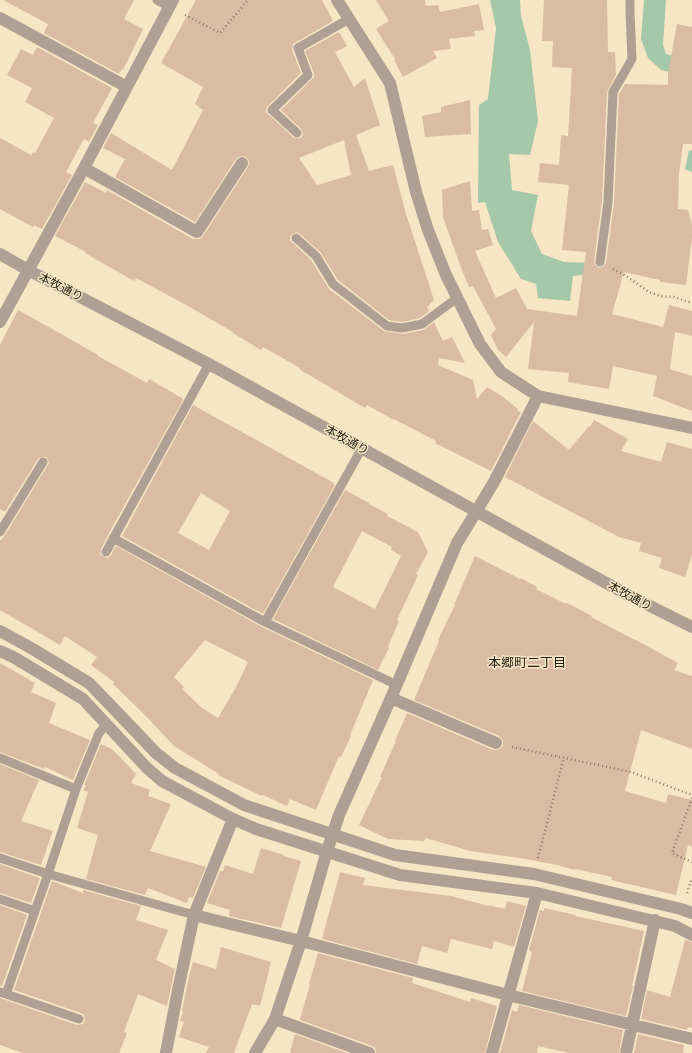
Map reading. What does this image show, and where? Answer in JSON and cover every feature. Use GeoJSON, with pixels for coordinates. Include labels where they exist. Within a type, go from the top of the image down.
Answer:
{"type":"FeatureCollection","features":[{"type":"Feature","properties":{"kind":"street"},"geometry":{"type":"LineString","coordinates":[[337,0],[390,83],[416,192],[426,224],[446,275],[480,344],[501,372],[538,396],[692,428]]}},
{"type":"Feature","properties":{"kind":"street"},"geometry":{"type":"LineString","coordinates":[[0,322],[84,168],[171,3]]}},
{"type":"Feature","properties":{"kind":"street"},"geometry":{"type":"LineString","coordinates":[[0,18],[127,87]]}},
{"type":"Feature","properties":{"kind":"street"},"geometry":{"type":"LineString","coordinates":[[84,168],[197,232],[242,163]]}},
{"type":"Feature","properties":{"kind":"street","name":"本牧通り"},"geometry":{"type":"LineString","coordinates":[[0,254],[209,364],[628,595],[692,627]]}},
{"type":"Feature","properties":{"kind":"street"},"geometry":{"type":"LineString","coordinates":[[255,1053],[276,1020],[339,815],[397,685],[456,543],[495,480],[538,396]]}},
{"type":"Feature","properties":{"kind":"street"},"geometry":{"type":"LineString","coordinates":[[0,631],[88,683],[156,753],[175,768],[244,805],[395,855],[534,874],[682,909],[692,913]]}},
{"type":"Feature","properties":{"kind":"street"},"geometry":{"type":"LineString","coordinates":[[0,651],[15,658],[83,699],[147,768],[162,781],[233,819],[256,829],[400,875],[537,893],[655,920],[676,926],[692,934]]}},
{"type":"Feature","properties":{"kind":"street"},"geometry":{"type":"LineString","coordinates":[[391,698],[496,743]]}},
{"type":"Feature","properties":{"kind":"street"},"geometry":{"type":"LineString","coordinates":[[166,1053],[194,915],[233,819]]}},
{"type":"Feature","properties":{"kind":"street"},"geometry":{"type":"LineString","coordinates":[[492,1053],[537,893]]}},
{"type":"Feature","properties":{"kind":"street"},"geometry":{"type":"LineString","coordinates":[[194,915],[301,941],[508,995],[692,1039]]}},
{"type":"Feature","properties":{"kind":"street"},"geometry":{"type":"LineString","coordinates":[[626,1053],[655,920]]}},
{"type":"Feature","properties":{"kind":"street"},"geometry":{"type":"LineString","coordinates":[[276,1020],[369,1053]]}},
{"type":"Feature","properties":{"kind":"lane"},"geometry":{"type":"LineString","coordinates":[[157,0],[171,3]]}},
{"type":"Feature","properties":{"kind":"lane"},"geometry":{"type":"LineString","coordinates":[[600,262],[608,202],[613,92],[632,59],[630,0]]}},
{"type":"Feature","properties":{"kind":"lane"},"geometry":{"type":"LineString","coordinates":[[297,133],[272,110],[308,75],[298,48],[349,19]]}},
{"type":"Feature","properties":{"kind":"lane"},"geometry":{"type":"LineString","coordinates":[[296,238],[316,256],[333,284],[387,326],[402,328],[422,324],[457,298]]}},
{"type":"Feature","properties":{"kind":"lane"},"geometry":{"type":"LineString","coordinates":[[106,552],[209,364]]}},
{"type":"Feature","properties":{"kind":"lane"},"geometry":{"type":"LineString","coordinates":[[265,622],[362,448]]}},
{"type":"Feature","properties":{"kind":"lane"},"geometry":{"type":"LineString","coordinates":[[0,532],[43,462]]}},
{"type":"Feature","properties":{"kind":"lane"},"geometry":{"type":"LineString","coordinates":[[113,538],[265,622],[397,685]]}},
{"type":"Feature","properties":{"kind":"lane"},"geometry":{"type":"LineString","coordinates":[[79,1019],[3,993],[48,874],[76,789],[99,733],[107,724]]}},
{"type":"Feature","properties":{"kind":"lane"},"geometry":{"type":"LineString","coordinates":[[0,758],[76,789]]}},
{"type":"Feature","properties":{"kind":"lane"},"geometry":{"type":"LineString","coordinates":[[0,858],[48,874],[194,915]]}},
{"type":"Feature","properties":{"kind":"lane"},"geometry":{"type":"LineString","coordinates":[[0,899],[35,910]]}},
{"type":"Feature","properties":{"kind":"path"},"geometry":{"type":"LineString","coordinates":[[171,3],[220,33],[248,0]]}},
{"type":"Feature","properties":{"kind":"path"},"geometry":{"type":"LineString","coordinates":[[600,262],[623,274],[649,292],[660,296],[674,297],[692,303]]}},
{"type":"Feature","properties":{"kind":"path"},"geometry":{"type":"LineString","coordinates":[[496,743],[631,772],[692,795]]}},
{"type":"Feature","properties":{"kind":"path"},"geometry":{"type":"LineString","coordinates":[[534,874],[564,757]]}},
{"type":"Feature","properties":{"kind":"path"},"geometry":{"type":"LineString","coordinates":[[692,798],[672,854],[692,862]]}},
{"type":"Feature","properties":{"kind":"green space"},"geometry":{"type":"Polygon","coordinates":[[[490,0],[520,0],[521,16],[530,50],[538,121],[530,155],[509,154],[512,190],[538,195],[531,231],[542,254],[564,262],[592,263],[592,274],[573,276],[570,301],[538,298],[536,284],[521,279],[498,242],[485,202],[478,203],[479,105],[488,99],[496,28],[490,0]]]}},
{"type":"Feature","properties":{"kind":"green space"},"geometry":{"type":"Polygon","coordinates":[[[644,0],[666,0],[663,45],[666,54],[692,61],[680,74],[661,70],[648,58],[641,39],[644,0]]]}},
{"type":"Feature","properties":{"kind":"green space"},"geometry":{"type":"Polygon","coordinates":[[[692,150],[692,172],[685,169],[689,151],[692,150]]]}},
{"type":"Feature","properties":{"kind":"building"},"geometry":{"type":"Polygon","coordinates":[[[3,0],[134,0],[124,19],[143,29],[123,70],[122,69],[119,74],[44,33],[48,24],[3,0]]]}},
{"type":"Feature","properties":{"kind":"building"},"geometry":{"type":"Polygon","coordinates":[[[196,0],[322,0],[333,21],[293,44],[292,50],[301,73],[268,106],[266,112],[293,137],[298,139],[302,137],[303,134],[301,129],[281,110],[314,77],[314,73],[305,51],[339,32],[347,46],[335,52],[354,87],[365,78],[380,125],[356,135],[369,171],[393,165],[406,214],[434,300],[427,307],[429,311],[420,318],[402,322],[389,320],[338,280],[321,253],[300,234],[297,232],[292,234],[290,236],[290,240],[311,260],[329,289],[384,331],[403,334],[423,330],[434,322],[443,341],[452,337],[465,363],[439,358],[438,365],[473,380],[477,399],[487,387],[502,396],[521,412],[491,471],[435,443],[436,441],[367,405],[365,408],[263,347],[261,350],[188,306],[136,278],[134,281],[85,253],[86,252],[55,236],[85,182],[106,193],[107,190],[193,239],[200,239],[248,167],[249,163],[246,157],[242,156],[236,159],[195,222],[115,177],[125,159],[103,148],[111,133],[172,170],[203,110],[195,104],[203,87],[161,63],[196,0]],[[344,140],[299,158],[317,185],[351,175],[344,140]]]}},
{"type":"Feature","properties":{"kind":"building"},"geometry":{"type":"Polygon","coordinates":[[[376,0],[425,0],[426,6],[438,5],[440,12],[479,4],[484,30],[474,31],[475,36],[449,39],[451,49],[433,51],[437,58],[403,77],[394,60],[395,59],[376,29],[389,21],[376,0]]]}},
{"type":"Feature","properties":{"kind":"building"},"geometry":{"type":"Polygon","coordinates":[[[544,0],[607,0],[608,52],[615,52],[616,75],[607,92],[602,201],[594,261],[595,265],[599,268],[603,267],[606,263],[614,203],[619,94],[625,84],[668,85],[668,73],[677,24],[692,27],[692,144],[683,144],[679,173],[678,209],[688,210],[692,225],[692,238],[686,285],[660,282],[660,280],[624,272],[612,314],[663,327],[669,305],[692,311],[692,336],[675,332],[670,369],[692,376],[692,411],[653,396],[657,376],[613,366],[609,389],[568,382],[569,373],[528,369],[534,322],[506,357],[498,350],[491,335],[496,329],[473,286],[469,287],[460,265],[443,217],[442,190],[470,181],[472,211],[479,210],[482,230],[488,229],[493,245],[475,251],[496,298],[516,288],[527,309],[577,316],[586,252],[562,250],[569,185],[538,182],[540,163],[559,165],[561,135],[568,136],[572,68],[552,67],[553,41],[542,41],[544,0]]]}},
{"type":"Feature","properties":{"kind":"building"},"geometry":{"type":"Polygon","coordinates":[[[37,47],[112,88],[93,123],[98,125],[89,142],[84,139],[66,172],[72,175],[42,229],[34,225],[33,227],[0,209],[0,138],[31,155],[33,152],[35,153],[54,118],[25,102],[32,88],[7,75],[21,49],[33,55],[37,47]]]}},
{"type":"Feature","properties":{"kind":"building"},"geometry":{"type":"Polygon","coordinates":[[[470,100],[471,134],[425,137],[422,116],[441,112],[441,107],[470,100]]]}},
{"type":"Feature","properties":{"kind":"building"},"geometry":{"type":"Polygon","coordinates":[[[18,310],[147,383],[149,379],[182,398],[183,400],[108,535],[100,553],[106,558],[109,557],[116,546],[262,627],[373,680],[350,735],[351,736],[341,757],[339,756],[316,810],[290,799],[287,806],[218,775],[219,774],[174,746],[113,684],[114,682],[91,665],[97,657],[65,636],[60,645],[0,610],[0,541],[49,463],[46,457],[41,457],[38,459],[5,512],[0,509],[0,345],[18,310]],[[205,640],[174,677],[184,687],[182,689],[202,708],[218,718],[236,687],[248,662],[205,640]]]}},
{"type":"Feature","properties":{"kind":"building"},"geometry":{"type":"Polygon","coordinates":[[[193,405],[334,483],[333,484],[335,485],[263,614],[122,536],[193,405]],[[201,493],[178,533],[209,550],[230,511],[201,493]]]}},
{"type":"Feature","properties":{"kind":"building"},"geometry":{"type":"Polygon","coordinates":[[[594,420],[628,439],[621,451],[661,462],[667,442],[692,449],[692,555],[685,577],[659,568],[662,558],[639,551],[641,543],[619,537],[505,477],[533,421],[569,450],[589,426],[590,427],[594,420]]]}},
{"type":"Feature","properties":{"kind":"building"},"geometry":{"type":"Polygon","coordinates":[[[345,490],[388,514],[387,516],[418,532],[428,552],[416,574],[418,575],[397,620],[399,621],[388,647],[389,648],[378,670],[273,619],[345,490]],[[362,531],[333,587],[375,609],[401,556],[391,550],[392,547],[362,531]]]}},
{"type":"Feature","properties":{"kind":"building"},"geometry":{"type":"Polygon","coordinates":[[[475,556],[520,579],[521,578],[537,587],[536,589],[592,616],[591,617],[678,663],[674,670],[692,676],[692,749],[641,730],[625,791],[666,803],[668,794],[692,800],[692,847],[688,845],[676,895],[611,880],[612,877],[526,859],[470,851],[426,838],[424,841],[388,839],[359,825],[382,777],[380,777],[407,713],[493,750],[500,749],[503,746],[502,739],[499,736],[414,700],[439,641],[438,640],[455,605],[475,556]]]}},
{"type":"Feature","properties":{"kind":"building"},"geometry":{"type":"Polygon","coordinates":[[[0,663],[35,683],[31,692],[56,703],[49,723],[90,740],[73,780],[45,767],[44,769],[0,752],[0,663]]]}},
{"type":"Feature","properties":{"kind":"building"},"geometry":{"type":"Polygon","coordinates":[[[101,744],[112,749],[136,774],[131,783],[150,790],[148,796],[171,804],[150,851],[206,867],[193,898],[189,897],[187,903],[148,888],[145,895],[86,879],[98,835],[77,828],[88,792],[83,790],[86,785],[84,785],[101,744]]]}},
{"type":"Feature","properties":{"kind":"building"},"geometry":{"type":"Polygon","coordinates":[[[0,764],[39,780],[21,821],[53,831],[41,865],[0,852],[0,764]]]}},
{"type":"Feature","properties":{"kind":"building"},"geometry":{"type":"Polygon","coordinates":[[[261,848],[301,861],[281,928],[229,916],[230,910],[207,903],[220,871],[223,871],[225,865],[253,874],[261,848]]]}},
{"type":"Feature","properties":{"kind":"building"},"geometry":{"type":"Polygon","coordinates":[[[0,864],[40,878],[31,903],[0,893],[0,864]]]}},
{"type":"Feature","properties":{"kind":"building"},"geometry":{"type":"Polygon","coordinates":[[[340,872],[365,878],[363,885],[451,896],[505,909],[507,901],[526,906],[514,947],[494,941],[492,949],[451,939],[447,953],[422,946],[417,964],[322,939],[340,872]]]}},
{"type":"Feature","properties":{"kind":"building"},"geometry":{"type":"Polygon","coordinates":[[[52,881],[83,893],[83,890],[141,906],[136,920],[168,930],[156,960],[175,969],[167,1006],[138,994],[124,1032],[127,1033],[119,1053],[23,1053],[0,1045],[0,998],[77,1025],[83,1024],[85,1021],[84,1015],[81,1013],[14,990],[52,881]]]}},
{"type":"Feature","properties":{"kind":"building"},"geometry":{"type":"Polygon","coordinates":[[[0,905],[27,915],[2,986],[0,986],[0,905]]]}},
{"type":"Feature","properties":{"kind":"building"},"geometry":{"type":"Polygon","coordinates":[[[544,908],[644,931],[626,1016],[522,991],[532,952],[529,950],[540,910],[544,911],[544,908]]]}},
{"type":"Feature","properties":{"kind":"building"},"geometry":{"type":"Polygon","coordinates":[[[685,940],[692,942],[692,1028],[688,1027],[687,1030],[641,1019],[647,990],[670,997],[685,940]]]}},
{"type":"Feature","properties":{"kind":"building"},"geometry":{"type":"Polygon","coordinates":[[[221,947],[271,962],[260,1006],[252,1004],[234,1053],[206,1053],[209,1047],[179,1037],[184,1022],[180,1021],[193,962],[216,969],[221,947]]]}},
{"type":"Feature","properties":{"kind":"building"},"geometry":{"type":"Polygon","coordinates":[[[318,953],[413,978],[412,983],[470,1002],[471,998],[497,1006],[485,1053],[376,1053],[375,1048],[372,1046],[300,1020],[318,953]]]}},
{"type":"Feature","properties":{"kind":"building"},"geometry":{"type":"Polygon","coordinates":[[[519,1005],[623,1030],[619,1053],[569,1053],[538,1046],[537,1053],[500,1053],[512,1010],[517,1012],[519,1005]]]}},
{"type":"Feature","properties":{"kind":"building"},"geometry":{"type":"Polygon","coordinates":[[[295,1034],[347,1053],[290,1053],[295,1034]]]}},
{"type":"Feature","properties":{"kind":"building"},"geometry":{"type":"Polygon","coordinates":[[[638,1034],[684,1045],[683,1053],[634,1053],[638,1034]]]}},
{"type":"Feature","properties":{"kind":"district","name":"本郷町二丁目"},"geometry":{"type":"Point","coordinates":[527,662]}}]}
